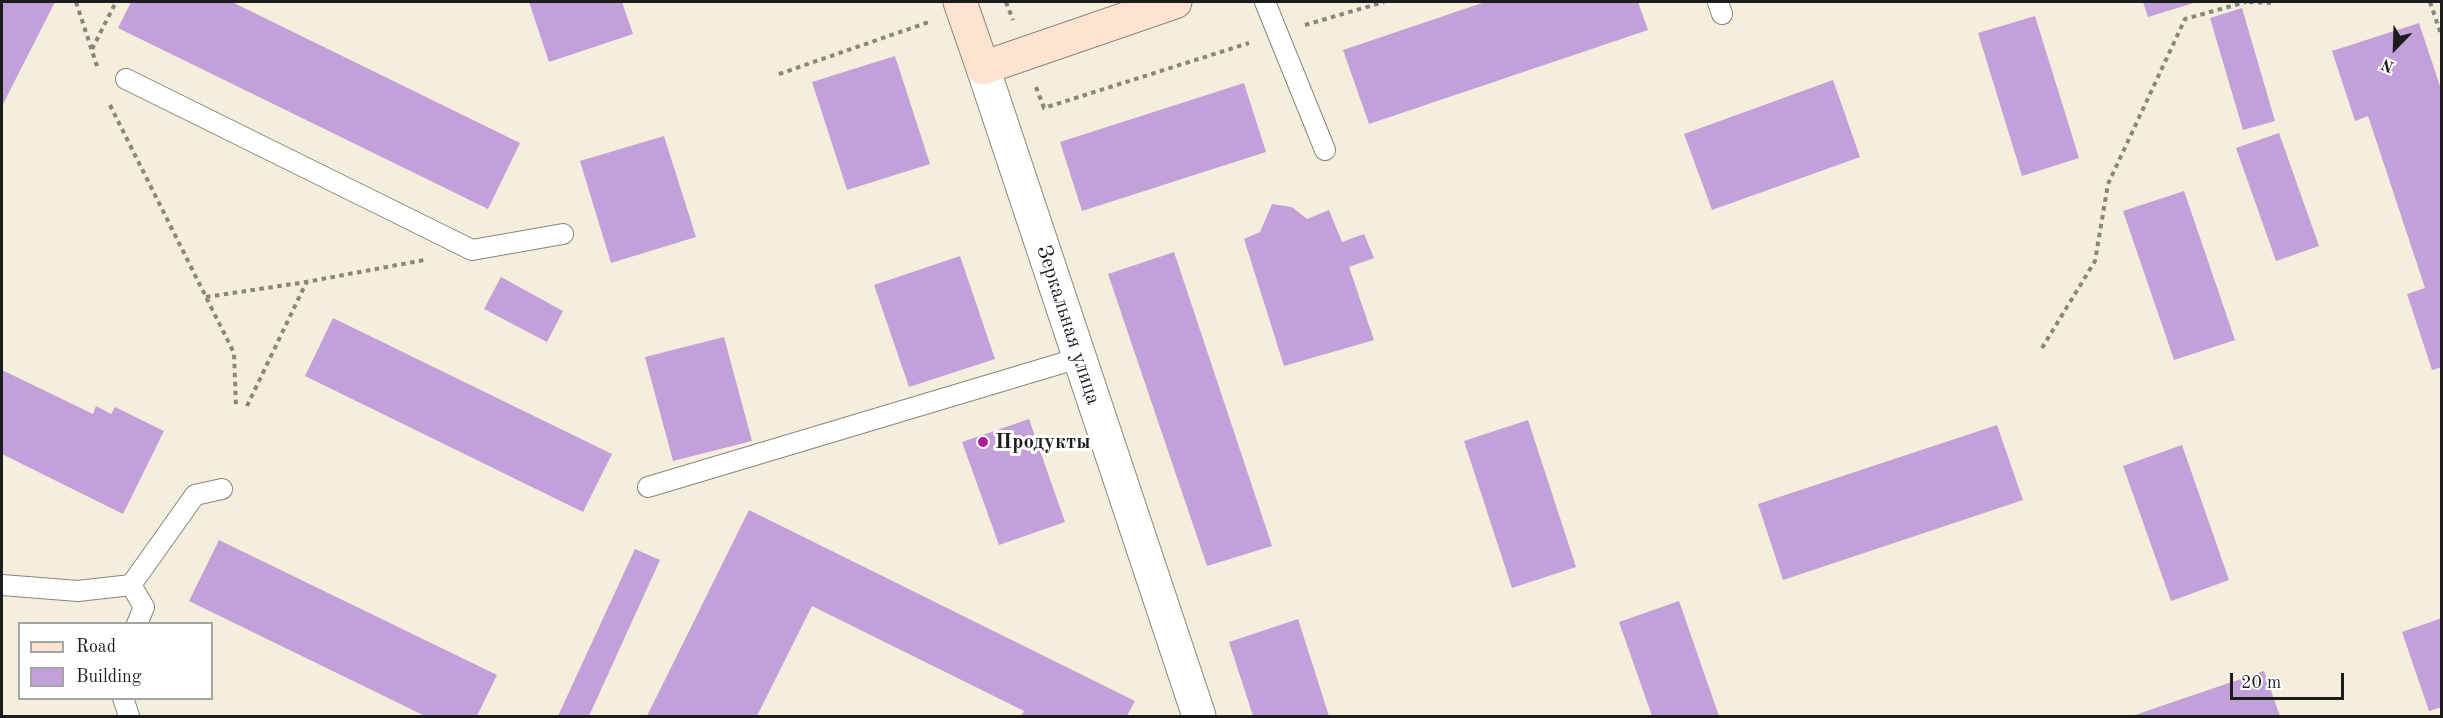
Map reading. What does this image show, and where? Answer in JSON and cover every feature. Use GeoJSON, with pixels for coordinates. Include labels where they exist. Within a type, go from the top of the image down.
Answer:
{"type":"FeatureCollection","features":[{"type":"Feature","properties":{"kind":"street"},"geometry":{"type":"LineString","coordinates":[[983,68],[1161,4]]}},
{"type":"Feature","properties":{"kind":"street","name":"Зеркальная улица"},"geometry":{"type":"LineString","coordinates":[[961,6],[1199,717]]}},
{"type":"Feature","properties":{"kind":"lane"},"geometry":{"type":"LineString","coordinates":[[1264,2],[1324,150]]}},
{"type":"Feature","properties":{"kind":"lane"},"geometry":{"type":"LineString","coordinates":[[126,79],[472,250],[563,234]]}},
{"type":"Feature","properties":{"kind":"lane"},"geometry":{"type":"LineString","coordinates":[[648,487],[1079,358]]}},
{"type":"Feature","properties":{"kind":"lane"},"geometry":{"type":"LineString","coordinates":[[2,585],[78,591],[131,585],[195,495],[222,489]]}},
{"type":"Feature","properties":{"kind":"lane"},"geometry":{"type":"LineString","coordinates":[[131,585],[144,607],[138,622]]}},
{"type":"Feature","properties":{"kind":"lane"},"geometry":{"type":"LineString","coordinates":[[123,700],[129,717]]}},
{"type":"Feature","properties":{"kind":"path"},"geometry":{"type":"LineString","coordinates":[[76,2],[101,79]]}},
{"type":"Feature","properties":{"kind":"path"},"geometry":{"type":"LineString","coordinates":[[92,50],[116,2]]}},
{"type":"Feature","properties":{"kind":"path"},"geometry":{"type":"LineString","coordinates":[[1006,2],[1044,108],[1278,33],[1384,2]]}},
{"type":"Feature","properties":{"kind":"path"},"geometry":{"type":"LineString","coordinates":[[2042,348],[2095,261],[2108,184],[2186,19],[2248,2],[2271,3]]}},
{"type":"Feature","properties":{"kind":"path"},"geometry":{"type":"LineString","coordinates":[[2430,2],[2442,37]]}},
{"type":"Feature","properties":{"kind":"path"},"geometry":{"type":"LineString","coordinates":[[779,74],[961,6]]}},
{"type":"Feature","properties":{"kind":"path"},"geometry":{"type":"LineString","coordinates":[[108,99],[234,353],[236,407]]}},
{"type":"Feature","properties":{"kind":"path"},"geometry":{"type":"LineString","coordinates":[[206,297],[306,282],[472,250]]}},
{"type":"Feature","properties":{"kind":"path"},"geometry":{"type":"LineString","coordinates":[[247,405],[306,282]]}},
{"type":"Feature","properties":{"kind":"building"},"geometry":{"type":"Polygon","coordinates":[[[2,2],[55,2],[2,106],[2,2]]]}},
{"type":"Feature","properties":{"kind":"building"},"geometry":{"type":"Polygon","coordinates":[[[131,2],[232,2],[520,143],[488,209],[118,28],[131,2]]]}},
{"type":"Feature","properties":{"kind":"building"},"geometry":{"type":"Polygon","coordinates":[[[529,2],[622,2],[633,34],[549,62],[529,2]]]}},
{"type":"Feature","properties":{"kind":"building"},"geometry":{"type":"Polygon","coordinates":[[[1485,2],[1638,2],[1648,30],[1369,124],[1343,50],[1485,2]]]}},
{"type":"Feature","properties":{"kind":"building"},"geometry":{"type":"Polygon","coordinates":[[[2143,2],[2197,2],[2148,17],[2143,2]]]}},
{"type":"Feature","properties":{"kind":"building"},"geometry":{"type":"Polygon","coordinates":[[[2242,8],[2275,121],[2243,130],[2210,18],[2242,8]]]}},
{"type":"Feature","properties":{"kind":"building"},"geometry":{"type":"Polygon","coordinates":[[[2035,16],[2079,158],[2022,176],[1978,33],[2035,16]]]}},
{"type":"Feature","properties":{"kind":"building"},"geometry":{"type":"Polygon","coordinates":[[[2419,23],[2442,92],[2442,367],[2432,370],[2407,294],[2425,288],[2368,116],[2355,121],[2332,51],[2419,23]]]}},
{"type":"Feature","properties":{"kind":"building"},"geometry":{"type":"Polygon","coordinates":[[[895,56],[930,164],[847,190],[812,82],[895,56]]]}},
{"type":"Feature","properties":{"kind":"building"},"geometry":{"type":"Polygon","coordinates":[[[1833,80],[1860,157],[1712,210],[1684,134],[1833,80]]]}},
{"type":"Feature","properties":{"kind":"building"},"geometry":{"type":"Polygon","coordinates":[[[1244,83],[1266,152],[1082,211],[1060,142],[1244,83]]]}},
{"type":"Feature","properties":{"kind":"building"},"geometry":{"type":"Polygon","coordinates":[[[2279,133],[2319,246],[2276,261],[2236,148],[2279,133]]]}},
{"type":"Feature","properties":{"kind":"building"},"geometry":{"type":"Polygon","coordinates":[[[664,136],[696,237],[611,263],[580,161],[664,136]]]}},
{"type":"Feature","properties":{"kind":"building"},"geometry":{"type":"Polygon","coordinates":[[[2184,191],[2235,340],[2174,360],[2123,211],[2184,191]]]}},
{"type":"Feature","properties":{"kind":"building"},"geometry":{"type":"Polygon","coordinates":[[[1272,204],[1292,207],[1307,219],[1329,210],[1342,242],[1364,234],[1374,258],[1349,267],[1374,340],[1284,366],[1244,239],[1260,232],[1272,204]]]}},
{"type":"Feature","properties":{"kind":"building"},"geometry":{"type":"Polygon","coordinates":[[[1174,252],[1272,546],[1207,566],[1108,274],[1174,252]]]}},
{"type":"Feature","properties":{"kind":"building"},"geometry":{"type":"Polygon","coordinates":[[[960,256],[995,359],[909,387],[874,285],[960,256]]]}},
{"type":"Feature","properties":{"kind":"building"},"geometry":{"type":"Polygon","coordinates":[[[501,277],[563,311],[547,342],[484,309],[501,277]]]}},
{"type":"Feature","properties":{"kind":"building"},"geometry":{"type":"Polygon","coordinates":[[[333,318],[612,454],[583,512],[305,376],[333,318]]]}},
{"type":"Feature","properties":{"kind":"building"},"geometry":{"type":"Polygon","coordinates":[[[724,337],[752,441],[673,461],[645,357],[724,337]]]}},
{"type":"Feature","properties":{"kind":"building"},"geometry":{"type":"Polygon","coordinates":[[[2,370],[93,414],[96,406],[111,414],[115,407],[164,431],[123,514],[2,454],[2,370]]]}},
{"type":"Feature","properties":{"kind":"building"},"geometry":{"type":"Polygon","coordinates":[[[1029,419],[1065,522],[999,545],[962,442],[1029,419]]]}},
{"type":"Feature","properties":{"kind":"building"},"geometry":{"type":"Polygon","coordinates":[[[1528,420],[1576,567],[1512,588],[1464,441],[1528,420]]]}},
{"type":"Feature","properties":{"kind":"building"},"geometry":{"type":"Polygon","coordinates":[[[1997,425],[2023,500],[1783,580],[1758,504],[1997,425]]]}},
{"type":"Feature","properties":{"kind":"building"},"geometry":{"type":"Polygon","coordinates":[[[2182,445],[2229,580],[2171,601],[2123,466],[2182,445]]]}},
{"type":"Feature","properties":{"kind":"building"},"geometry":{"type":"Polygon","coordinates":[[[749,510],[1135,701],[1127,716],[1021,716],[1024,711],[812,606],[757,716],[647,716],[749,510]]]}},
{"type":"Feature","properties":{"kind":"building"},"geometry":{"type":"Polygon","coordinates":[[[219,540],[497,675],[477,716],[425,716],[189,601],[219,540]]]}},
{"type":"Feature","properties":{"kind":"building"},"geometry":{"type":"Polygon","coordinates":[[[635,549],[660,560],[589,716],[558,716],[635,549]]]}},
{"type":"Feature","properties":{"kind":"building"},"geometry":{"type":"Polygon","coordinates":[[[1679,601],[1719,716],[1652,716],[1619,622],[1679,601]]]}},
{"type":"Feature","properties":{"kind":"building"},"geometry":{"type":"Polygon","coordinates":[[[2442,618],[2442,707],[2429,711],[2402,632],[2442,618]]]}},
{"type":"Feature","properties":{"kind":"building"},"geometry":{"type":"Polygon","coordinates":[[[1298,619],[1329,716],[1253,716],[1229,642],[1298,619]]]}},
{"type":"Feature","properties":{"kind":"building"},"geometry":{"type":"Polygon","coordinates":[[[2264,671],[2280,716],[2132,716],[2264,671]]]}},
{"type":"Feature","properties":{"kind":"place","name":"Продукты"},"geometry":{"type":"Point","coordinates":[983,442]}}]}
